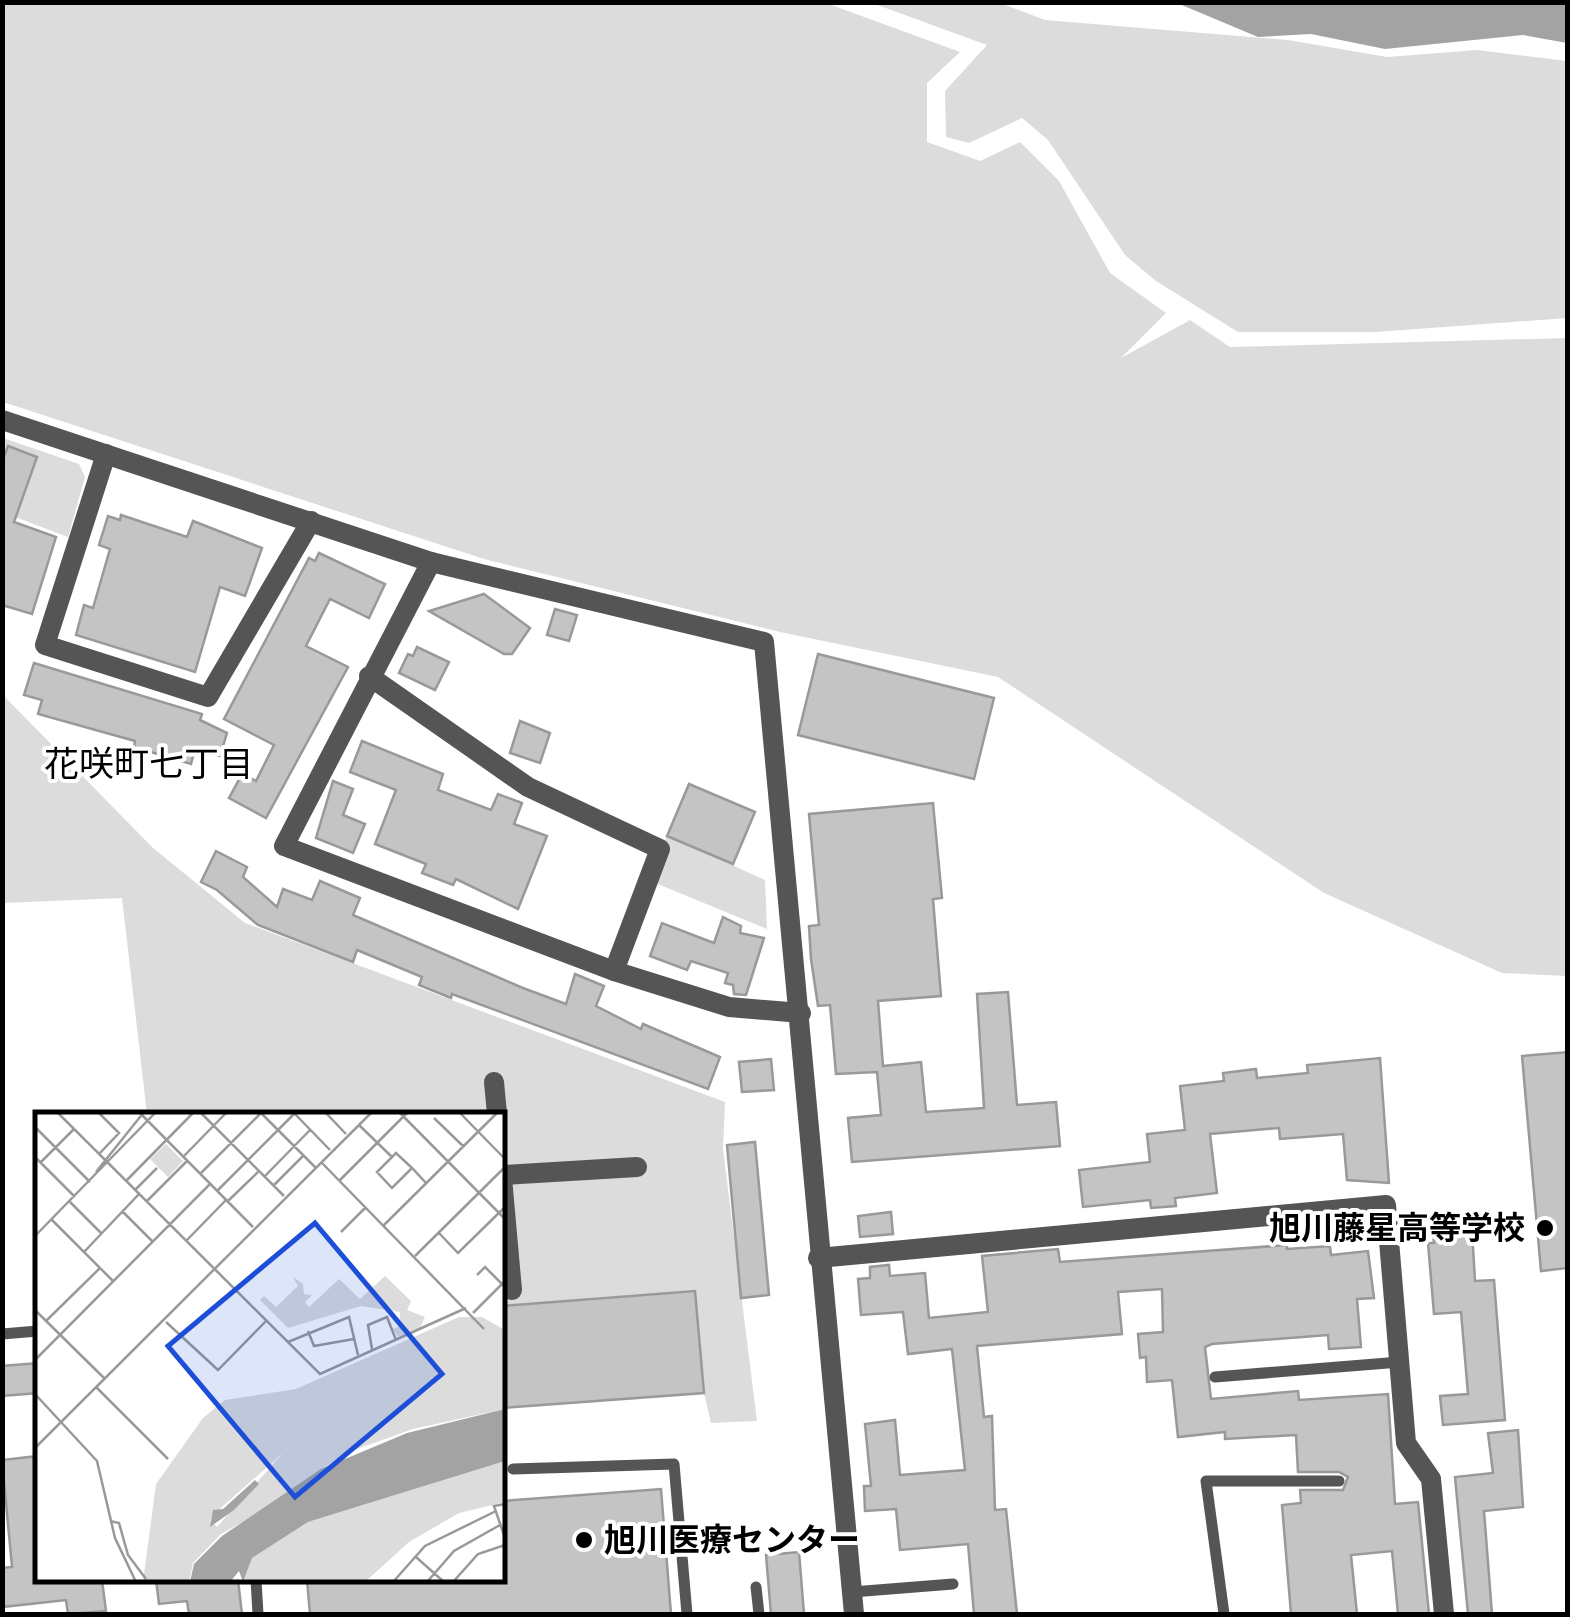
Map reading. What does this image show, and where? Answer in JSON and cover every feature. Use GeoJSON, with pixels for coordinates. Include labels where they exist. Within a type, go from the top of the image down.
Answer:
{"type":"FeatureCollection","features":[{"type":"Feature","properties":{"kind":"street"},"geometry":{"type":"LineString","coordinates":[[2,420],[430,562],[764,642],[801,1014],[818,1258],[854,1614]]}},
{"type":"Feature","properties":{"kind":"street"},"geometry":{"type":"LineString","coordinates":[[106,454],[44,645],[208,697],[311,521]]}},
{"type":"Feature","properties":{"kind":"street"},"geometry":{"type":"LineString","coordinates":[[430,562],[284,846],[614,971],[729,1007],[801,1014]]}},
{"type":"Feature","properties":{"kind":"street"},"geometry":{"type":"LineString","coordinates":[[370,676],[528,787],[660,850],[614,971]]}},
{"type":"Feature","properties":{"kind":"street"},"geometry":{"type":"LineString","coordinates":[[494,1082],[497,1112]]}},
{"type":"Feature","properties":{"kind":"street"},"geometry":{"type":"LineString","coordinates":[[505,1176],[637,1167]]}},
{"type":"Feature","properties":{"kind":"street"},"geometry":{"type":"LineString","coordinates":[[818,1258],[1386,1205],[1406,1443],[1431,1479],[1444,1614]]}},
{"type":"Feature","properties":{"kind":"street"},"geometry":{"type":"LineString","coordinates":[[505,1210],[512,1290]]}},
{"type":"Feature","properties":{"kind":"lane"},"geometry":{"type":"LineString","coordinates":[[2,1334],[35,1331]]}},
{"type":"Feature","properties":{"kind":"lane"},"geometry":{"type":"LineString","coordinates":[[1215,1377],[1402,1362]]}},
{"type":"Feature","properties":{"kind":"lane"},"geometry":{"type":"LineString","coordinates":[[513,1469],[674,1464],[687,1614]]}},
{"type":"Feature","properties":{"kind":"lane"},"geometry":{"type":"LineString","coordinates":[[1224,1614],[1206,1481],[1339,1481]]}},
{"type":"Feature","properties":{"kind":"lane"},"geometry":{"type":"LineString","coordinates":[[256,1582],[258,1614]]}},
{"type":"Feature","properties":{"kind":"lane"},"geometry":{"type":"LineString","coordinates":[[852,1592],[952,1584]]}},
{"type":"Feature","properties":{"kind":"lane"},"geometry":{"type":"LineString","coordinates":[[756,1588],[758,1614]]}},
{"type":"Feature","properties":{"kind":"shaded area"},"geometry":{"type":"Polygon","coordinates":[[[3,2],[826,3],[960,52],[927,83],[927,142],[980,161],[1020,142],[1059,181],[1110,273],[1166,313],[1121,358],[1190,320],[1230,347],[1567,338],[1567,976],[1502,973],[1324,893],[998,677],[780,632],[484,559],[3,402],[3,2]]]}},
{"type":"Feature","properties":{"kind":"shaded area"},"geometry":{"type":"Polygon","coordinates":[[[872,3],[1000,3],[1045,20],[1288,40],[1387,57],[1477,50],[1567,61],[1567,318],[1375,332],[1238,332],[1156,281],[1125,255],[1048,140],[1022,118],[969,143],[946,137],[945,91],[987,45],[872,3]]]}},
{"type":"Feature","properties":{"kind":"shaded area"},"geometry":{"type":"Polygon","coordinates":[[[1177,3],[1567,3],[1567,43],[1523,35],[1385,49],[1311,34],[1258,37],[1177,3]]]}},
{"type":"Feature","properties":{"kind":"shaded area"},"geometry":{"type":"Polygon","coordinates":[[[3,438],[79,464],[85,477],[68,537],[15,517],[3,531],[3,438]]]}},
{"type":"Feature","properties":{"kind":"shaded area"},"geometry":{"type":"Polygon","coordinates":[[[2,694],[152,847],[245,923],[725,1102],[723,1149],[757,1421],[711,1423],[704,1393],[695,1291],[505,1306],[505,1112],[147,1112],[122,898],[3,903],[2,694]]]}},
{"type":"Feature","properties":{"kind":"shaded area"},"geometry":{"type":"Polygon","coordinates":[[[667,836],[765,880],[767,929],[648,880],[667,836]]]}},
{"type":"Feature","properties":{"kind":"building"},"geometry":{"type":"Polygon","coordinates":[[[8,446],[37,457],[14,522],[56,537],[32,614],[2,605],[2,462],[8,446]]]}},
{"type":"Feature","properties":{"kind":"building"},"geometry":{"type":"Polygon","coordinates":[[[121,515],[187,537],[193,521],[262,548],[245,596],[220,587],[195,672],[76,635],[84,605],[93,608],[110,549],[99,545],[108,516],[120,520],[121,515]]]}},
{"type":"Feature","properties":{"kind":"building"},"geometry":{"type":"Polygon","coordinates":[[[319,553],[385,584],[369,618],[330,599],[306,646],[348,667],[266,818],[229,798],[242,774],[256,781],[274,745],[224,719],[309,558],[315,561],[319,553]]]}},
{"type":"Feature","properties":{"kind":"building"},"geometry":{"type":"Polygon","coordinates":[[[484,594],[530,628],[512,654],[504,654],[429,611],[484,594]]]}},
{"type":"Feature","properties":{"kind":"building"},"geometry":{"type":"Polygon","coordinates":[[[555,609],[577,615],[569,641],[547,635],[555,609]]]}},
{"type":"Feature","properties":{"kind":"building"},"geometry":{"type":"Polygon","coordinates":[[[417,647],[449,662],[435,690],[399,673],[408,654],[413,656],[417,647]]]}},
{"type":"Feature","properties":{"kind":"building"},"geometry":{"type":"Polygon","coordinates":[[[818,654],[994,698],[974,779],[798,735],[818,654]]]}},
{"type":"Feature","properties":{"kind":"building"},"geometry":{"type":"Polygon","coordinates":[[[34,663],[202,714],[200,720],[227,733],[220,756],[195,749],[191,764],[134,747],[135,741],[38,714],[42,700],[24,695],[34,663]]]}},
{"type":"Feature","properties":{"kind":"building"},"geometry":{"type":"Polygon","coordinates":[[[520,721],[550,733],[540,763],[510,753],[520,721]]]}},
{"type":"Feature","properties":{"kind":"building"},"geometry":{"type":"Polygon","coordinates":[[[362,741],[443,774],[438,790],[491,810],[498,794],[522,803],[514,824],[547,836],[518,909],[456,879],[453,885],[422,873],[426,864],[375,844],[396,790],[350,772],[362,741]]]}},
{"type":"Feature","properties":{"kind":"building"},"geometry":{"type":"Polygon","coordinates":[[[333,781],[353,789],[343,815],[365,824],[353,853],[316,838],[333,781]]]}},
{"type":"Feature","properties":{"kind":"building"},"geometry":{"type":"Polygon","coordinates":[[[689,784],[755,812],[733,864],[667,836],[689,784]]]}},
{"type":"Feature","properties":{"kind":"building"},"geometry":{"type":"Polygon","coordinates":[[[933,803],[942,898],[933,899],[941,996],[878,1001],[883,1066],[921,1062],[926,1112],[984,1108],[977,994],[1008,992],[1017,1105],[1056,1102],[1060,1146],[852,1162],[848,1118],[881,1115],[877,1072],[836,1074],[830,1005],[818,1006],[809,926],[819,925],[809,814],[933,803]]]}},
{"type":"Feature","properties":{"kind":"building"},"geometry":{"type":"Polygon","coordinates":[[[216,851],[247,867],[243,877],[277,907],[283,889],[312,900],[320,881],[360,898],[353,915],[566,1004],[575,974],[604,986],[596,1006],[641,1029],[643,1024],[720,1057],[708,1089],[452,994],[451,998],[419,985],[422,977],[357,950],[353,962],[258,925],[217,890],[201,882],[216,851]]]}},
{"type":"Feature","properties":{"kind":"building"},"geometry":{"type":"Polygon","coordinates":[[[723,917],[741,926],[740,933],[764,938],[746,995],[734,994],[733,985],[725,983],[728,973],[691,961],[687,970],[650,956],[662,923],[714,943],[723,917]]]}},
{"type":"Feature","properties":{"kind":"building"},"geometry":{"type":"Polygon","coordinates":[[[1568,1052],[1568,1268],[1541,1271],[1522,1056],[1568,1052]]]}},
{"type":"Feature","properties":{"kind":"building"},"geometry":{"type":"Polygon","coordinates":[[[1380,1058],[1389,1183],[1347,1180],[1343,1134],[1280,1139],[1279,1128],[1210,1134],[1217,1193],[1175,1198],[1176,1206],[1151,1208],[1150,1200],[1083,1207],[1079,1170],[1150,1162],[1147,1134],[1185,1130],[1180,1086],[1224,1081],[1223,1073],[1256,1069],[1257,1078],[1308,1073],[1307,1065],[1380,1058]]]}},
{"type":"Feature","properties":{"kind":"building"},"geometry":{"type":"Polygon","coordinates":[[[771,1059],[774,1090],[742,1092],[739,1062],[771,1059]]]}},
{"type":"Feature","properties":{"kind":"building"},"geometry":{"type":"Polygon","coordinates":[[[755,1142],[769,1295],[741,1298],[727,1145],[755,1142]]]}},
{"type":"Feature","properties":{"kind":"building"},"geometry":{"type":"Polygon","coordinates":[[[891,1212],[893,1234],[860,1237],[858,1216],[891,1212]]]}},
{"type":"Feature","properties":{"kind":"building"},"geometry":{"type":"Polygon","coordinates":[[[1472,1230],[1475,1281],[1494,1280],[1505,1420],[1443,1425],[1440,1396],[1468,1394],[1461,1312],[1434,1314],[1428,1243],[1434,1243],[1433,1233],[1472,1230]]]}},
{"type":"Feature","properties":{"kind":"building"},"geometry":{"type":"Polygon","coordinates":[[[1287,1245],[1287,1249],[1330,1246],[1331,1255],[1368,1251],[1374,1298],[1357,1299],[1361,1347],[1329,1349],[1328,1335],[1212,1344],[1205,1347],[1211,1399],[1298,1391],[1299,1400],[1388,1394],[1395,1504],[1418,1502],[1429,1614],[1398,1614],[1392,1551],[1351,1555],[1357,1614],[1291,1614],[1282,1505],[1301,1503],[1300,1490],[1343,1490],[1348,1477],[1339,1472],[1298,1472],[1296,1435],[1225,1439],[1225,1432],[1178,1437],[1172,1380],[1147,1382],[1146,1357],[1140,1358],[1138,1334],[1163,1332],[1162,1289],[1118,1292],[1122,1334],[977,1346],[984,1417],[992,1416],[995,1510],[1006,1509],[1017,1614],[974,1614],[968,1544],[900,1550],[896,1509],[865,1511],[864,1486],[871,1486],[865,1424],[895,1420],[900,1475],[965,1470],[952,1349],[908,1354],[903,1312],[861,1315],[858,1279],[870,1278],[870,1267],[889,1265],[890,1276],[925,1273],[929,1318],[988,1312],[982,1256],[1058,1249],[1060,1262],[1287,1245]]]}},
{"type":"Feature","properties":{"kind":"building"},"geometry":{"type":"Polygon","coordinates":[[[695,1291],[704,1393],[505,1408],[505,1306],[695,1291]]]}},
{"type":"Feature","properties":{"kind":"building"},"geometry":{"type":"Polygon","coordinates":[[[35,1363],[35,1393],[2,1396],[2,1366],[35,1363]]]}},
{"type":"Feature","properties":{"kind":"building"},"geometry":{"type":"Polygon","coordinates":[[[1518,1430],[1523,1507],[1484,1511],[1492,1614],[1468,1614],[1455,1477],[1493,1473],[1488,1433],[1518,1430]]]}},
{"type":"Feature","properties":{"kind":"building"},"geometry":{"type":"Polygon","coordinates":[[[35,1456],[35,1582],[102,1582],[106,1611],[68,1614],[66,1600],[2,1607],[2,1568],[12,1567],[2,1460],[35,1456]]]}},
{"type":"Feature","properties":{"kind":"building","name":"旭川医療センター"},"geometry":{"type":"Polygon","coordinates":[[[661,1489],[671,1614],[310,1614],[307,1582],[505,1582],[505,1501],[661,1489]]]}},
{"type":"Feature","properties":{"kind":"building"},"geometry":{"type":"Polygon","coordinates":[[[799,1552],[804,1614],[771,1614],[766,1555],[799,1552]]]}},
{"type":"Feature","properties":{"kind":"building"},"geometry":{"type":"Polygon","coordinates":[[[156,1582],[238,1582],[242,1614],[189,1614],[187,1601],[159,1604],[156,1582]]]}},
{"type":"Feature","properties":{"kind":"place","name":"旭川藤星高等学校"},"geometry":{"type":"Point","coordinates":[1545,1228]}},
{"type":"Feature","properties":{"kind":"place","name":"旭川医療センター"},"geometry":{"type":"Point","coordinates":[584,1540]}},
{"type":"Feature","properties":{"kind":"district","name":"花咲町七丁目"},"geometry":{"type":"Point","coordinates":[149,764]}}]}
